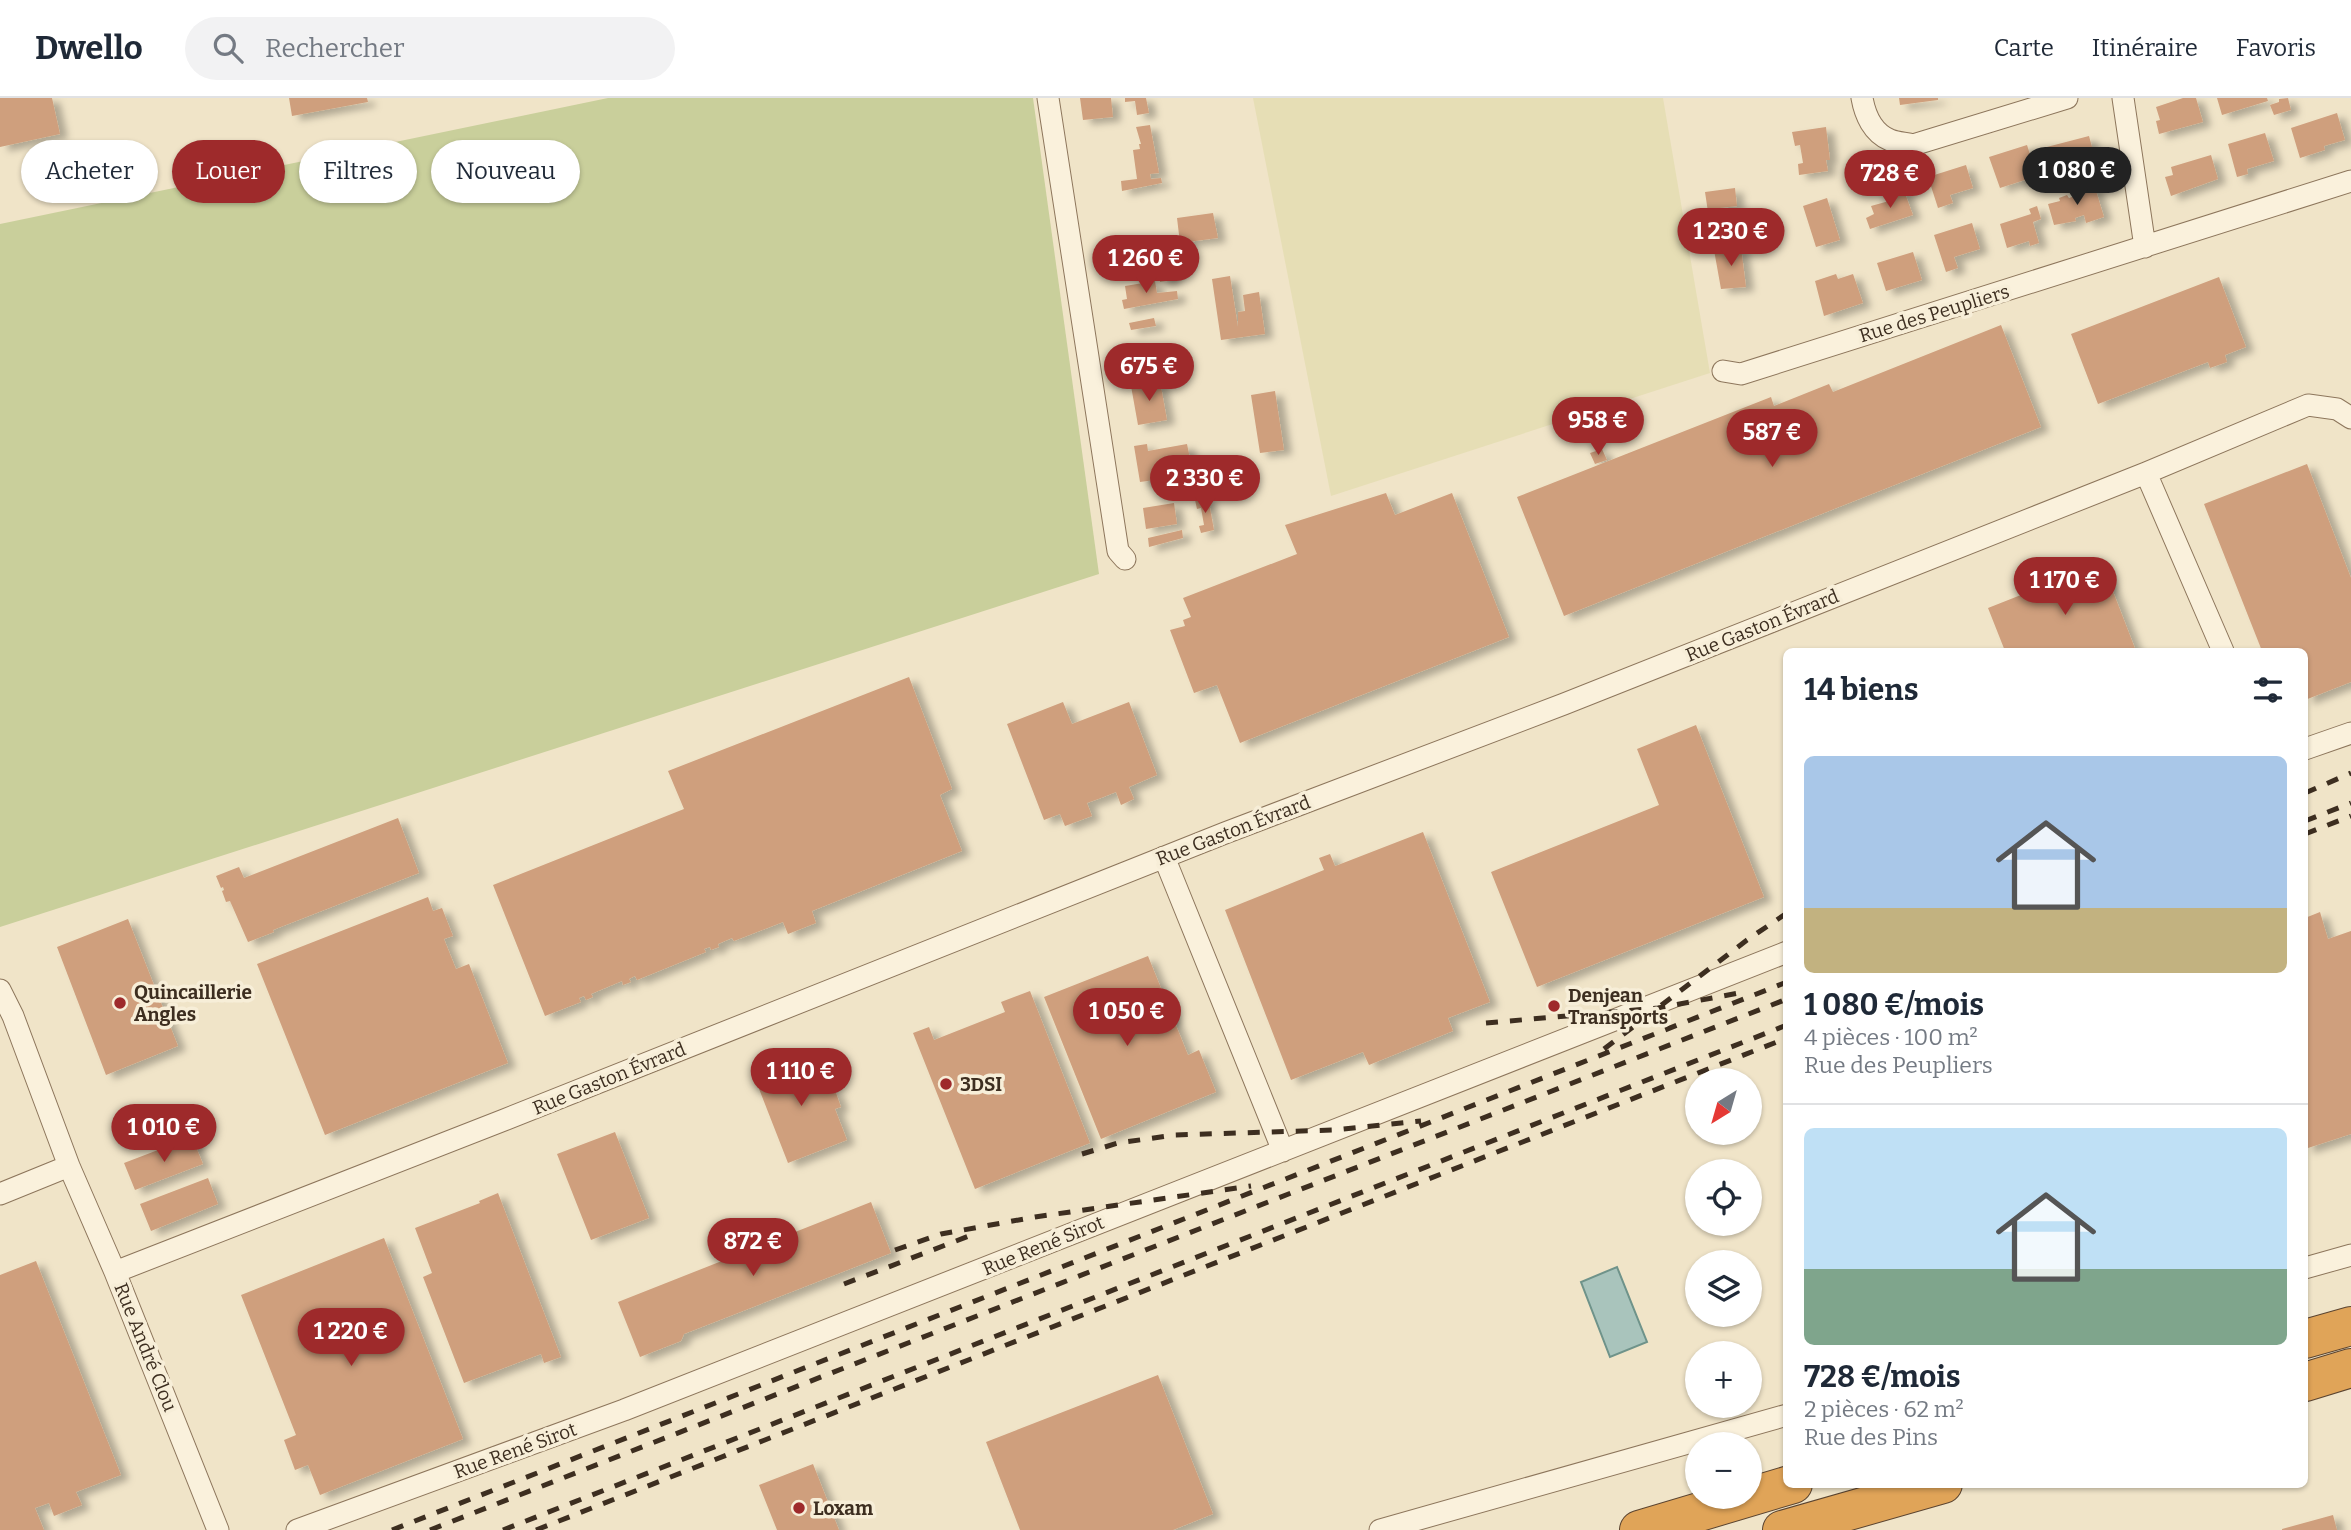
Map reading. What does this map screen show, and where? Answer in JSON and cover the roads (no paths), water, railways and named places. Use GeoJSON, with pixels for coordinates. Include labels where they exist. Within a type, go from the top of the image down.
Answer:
{"type":"FeatureCollection","features":[{"type":"Feature","properties":{"kind":"highway"},"geometry":{"type":"LineString","coordinates":[[2308,1338],[2351,1326]]}},
{"type":"Feature","properties":{"kind":"highway"},"geometry":{"type":"LineString","coordinates":[[2308,1381],[2351,1368]]}},
{"type":"Feature","properties":{"kind":"highway"},"geometry":{"type":"LineString","coordinates":[[1639,1530],[1783,1487]]}},
{"type":"Feature","properties":{"kind":"highway"},"geometry":{"type":"LineString","coordinates":[[1782,1530],[1929,1488]]}},
{"type":"Feature","properties":{"kind":"street"},"geometry":{"type":"LineString","coordinates":[[1048,98],[1118,551],[1125,559]]}},
{"type":"Feature","properties":{"kind":"street"},"geometry":{"type":"LineString","coordinates":[[1862,98],[1864,111],[1874,128],[1890,140],[1913,145],[2067,98]]}},
{"type":"Feature","properties":{"kind":"street"},"geometry":{"type":"LineString","coordinates":[[2123,98],[2145,247]]}},
{"type":"Feature","properties":{"kind":"street","name":"Rue des Peupliers"},"geometry":{"type":"LineString","coordinates":[[1723,371],[1741,373],[2351,181]]}},
{"type":"Feature","properties":{"kind":"street","name":"Rue Gaston Évrard"},"geometry":{"type":"LineString","coordinates":[[115,1272],[1164,857],[1564,704],[2146,473],[2308,405],[2337,409],[2351,418]]}},
{"type":"Feature","properties":{"kind":"street"},"geometry":{"type":"LineString","coordinates":[[2146,473],[2221,648]]}},
{"type":"Feature","properties":{"kind":"street"},"geometry":{"type":"LineString","coordinates":[[2308,748],[2351,733]]}},
{"type":"Feature","properties":{"kind":"street"},"geometry":{"type":"LineString","coordinates":[[1164,857],[1283,1151]]}},
{"type":"Feature","properties":{"kind":"street","name":"Rue René Sirot"},"geometry":{"type":"LineString","coordinates":[[297,1530],[624,1410],[1783,954]]}},
{"type":"Feature","properties":{"kind":"street","name":"Rue André Clou"},"geometry":{"type":"LineString","coordinates":[[0,990],[13,1016],[69,1166],[115,1272],[218,1530]]}},
{"type":"Feature","properties":{"kind":"street"},"geometry":{"type":"LineString","coordinates":[[0,1194],[69,1166]]}},
{"type":"Feature","properties":{"kind":"street"},"geometry":{"type":"LineString","coordinates":[[2308,1267],[2351,1255]]}},
{"type":"Feature","properties":{"kind":"street"},"geometry":{"type":"LineString","coordinates":[[1381,1530],[1783,1416]]}},
{"type":"Feature","properties":{"kind":"water"},"geometry":{"type":"Polygon","coordinates":[[[1617,1267],[1647,1342],[1610,1357],[1581,1282],[1617,1267]]]}},
{"type":"Feature","properties":{"kind":"railway"},"geometry":{"type":"LineString","coordinates":[[2308,792],[2351,773]]}},
{"type":"Feature","properties":{"kind":"railway"},"geometry":{"type":"LineString","coordinates":[[2308,820],[2351,803]]}},
{"type":"Feature","properties":{"kind":"railway"},"geometry":{"type":"LineString","coordinates":[[2308,833],[2351,816]]}},
{"type":"Feature","properties":{"kind":"railway"},"geometry":{"type":"LineString","coordinates":[[1604,1049],[1783,916]]}},
{"type":"Feature","properties":{"kind":"railway"},"geometry":{"type":"LineString","coordinates":[[392,1530],[1783,984]]}},
{"type":"Feature","properties":{"kind":"railway"},"geometry":{"type":"LineString","coordinates":[[1486,1023],[1658,1008],[1739,993]]}},
{"type":"Feature","properties":{"kind":"railway"},"geometry":{"type":"LineString","coordinates":[[430,1530],[1783,1001]]}},
{"type":"Feature","properties":{"kind":"railway"},"geometry":{"type":"LineString","coordinates":[[503,1530],[1783,1027]]}},
{"type":"Feature","properties":{"kind":"railway"},"geometry":{"type":"LineString","coordinates":[[536,1530],[1783,1040]]}},
{"type":"Feature","properties":{"kind":"railway"},"geometry":{"type":"LineString","coordinates":[[1082,1154],[1118,1143],[1175,1135],[1335,1130],[1421,1121]]}},
{"type":"Feature","properties":{"kind":"railway"},"geometry":{"type":"LineString","coordinates":[[895,1250],[941,1234],[1035,1217],[1251,1186]]}},
{"type":"Feature","properties":{"kind":"railway"},"geometry":{"type":"LineString","coordinates":[[844,1284],[969,1236]]}},
{"type":"Feature","properties":{"kind":"place","name":"Quincaillerie Angles"},"geometry":{"type":"Point","coordinates":[120,1003]}},
{"type":"Feature","properties":{"kind":"place","name":"Denjean Transports"},"geometry":{"type":"Point","coordinates":[1554,1006]}},
{"type":"Feature","properties":{"kind":"place","name":"3DSI"},"geometry":{"type":"Point","coordinates":[946,1084]}},
{"type":"Feature","properties":{"kind":"place","name":"Loxam"},"geometry":{"type":"Point","coordinates":[799,1508]}}]}
